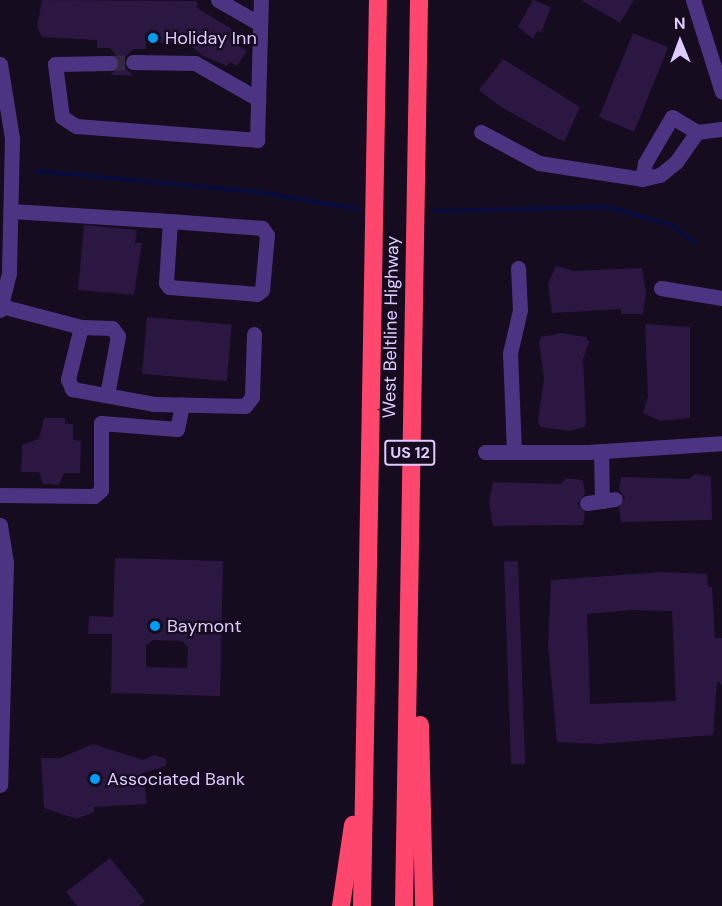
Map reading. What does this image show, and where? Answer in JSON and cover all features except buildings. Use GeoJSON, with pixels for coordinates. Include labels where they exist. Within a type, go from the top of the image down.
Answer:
{"type":"FeatureCollection","features":[{"type":"Feature","properties":{"kind":"highway","name":"West Beltline Highway"},"geometry":{"type":"LineString","coordinates":[[362,906],[365,634],[378,0]]}},
{"type":"Feature","properties":{"kind":"highway","name":"West Beltline Highway"},"geometry":{"type":"LineString","coordinates":[[404,906],[413,510],[419,0]]}},
{"type":"Feature","properties":{"kind":"highway"},"geometry":{"type":"LineString","coordinates":[[413,510],[424,906]]}},
{"type":"Feature","properties":{"kind":"highway"},"geometry":{"type":"LineString","coordinates":[[341,906],[354,822],[365,634]]}},
{"type":"Feature","properties":{"kind":"street"},"geometry":{"type":"LineString","coordinates":[[218,0],[260,24]]}},
{"type":"Feature","properties":{"kind":"street"},"geometry":{"type":"LineString","coordinates":[[110,63],[55,64],[62,117],[76,126],[257,140],[261,0]]}},
{"type":"Feature","properties":{"kind":"street"},"geometry":{"type":"LineString","coordinates":[[693,0],[722,92]]}},
{"type":"Feature","properties":{"kind":"street"},"geometry":{"type":"LineString","coordinates":[[133,62],[195,63],[258,99]]}},
{"type":"Feature","properties":{"kind":"street"},"geometry":{"type":"LineString","coordinates":[[0,64],[12,121],[9,273],[1,308],[81,327],[112,328],[118,336],[107,395]]}},
{"type":"Feature","properties":{"kind":"street"},"geometry":{"type":"LineString","coordinates":[[642,179],[645,163],[672,117],[697,132],[722,129]]}},
{"type":"Feature","properties":{"kind":"street"},"geometry":{"type":"LineString","coordinates":[[481,132],[539,163],[642,179],[660,175],[676,162],[697,132]]}},
{"type":"Feature","properties":{"kind":"street"},"geometry":{"type":"LineString","coordinates":[[11,211],[171,221],[262,228],[267,235],[262,290],[257,294],[169,287],[166,283],[171,221]]}},
{"type":"Feature","properties":{"kind":"street"},"geometry":{"type":"LineString","coordinates":[[514,452],[510,353],[520,310],[518,268]]}},
{"type":"Feature","properties":{"kind":"street"},"geometry":{"type":"LineString","coordinates":[[661,288],[722,298]]}},
{"type":"Feature","properties":{"kind":"street"},"geometry":{"type":"LineString","coordinates":[[81,327],[68,379],[72,389],[182,405],[245,406],[252,396],[254,334]]}},
{"type":"Feature","properties":{"kind":"street"},"geometry":{"type":"LineString","coordinates":[[0,495],[94,496],[101,490],[101,423],[177,429],[182,405]]}},
{"type":"Feature","properties":{"kind":"street"},"geometry":{"type":"LineString","coordinates":[[485,452],[601,451],[722,444]]}},
{"type":"Feature","properties":{"kind":"street"},"geometry":{"type":"LineString","coordinates":[[601,451],[602,501]]}},
{"type":"Feature","properties":{"kind":"street"},"geometry":{"type":"LineString","coordinates":[[0,525],[2,602],[0,785]]}},
{"type":"Feature","properties":{"kind":"waterway"},"geometry":{"type":"LineString","coordinates":[[37,171],[265,193],[358,209]]}},
{"type":"Feature","properties":{"kind":"waterway"},"geometry":{"type":"LineString","coordinates":[[433,211],[607,207],[672,225],[695,243]]}},
{"type":"Feature","properties":{"kind":"tunnel"},"geometry":{"type":"LineString","coordinates":[[110,63],[133,62]]}},
{"type":"Feature","properties":{"kind":"place","name":"Holiday Inn"},"geometry":{"type":"Point","coordinates":[153,38]}},
{"type":"Feature","properties":{"kind":"place","name":"Baymont"},"geometry":{"type":"Point","coordinates":[155,626]}},
{"type":"Feature","properties":{"kind":"place","name":"Associated Bank"},"geometry":{"type":"Point","coordinates":[95,779]}}]}
